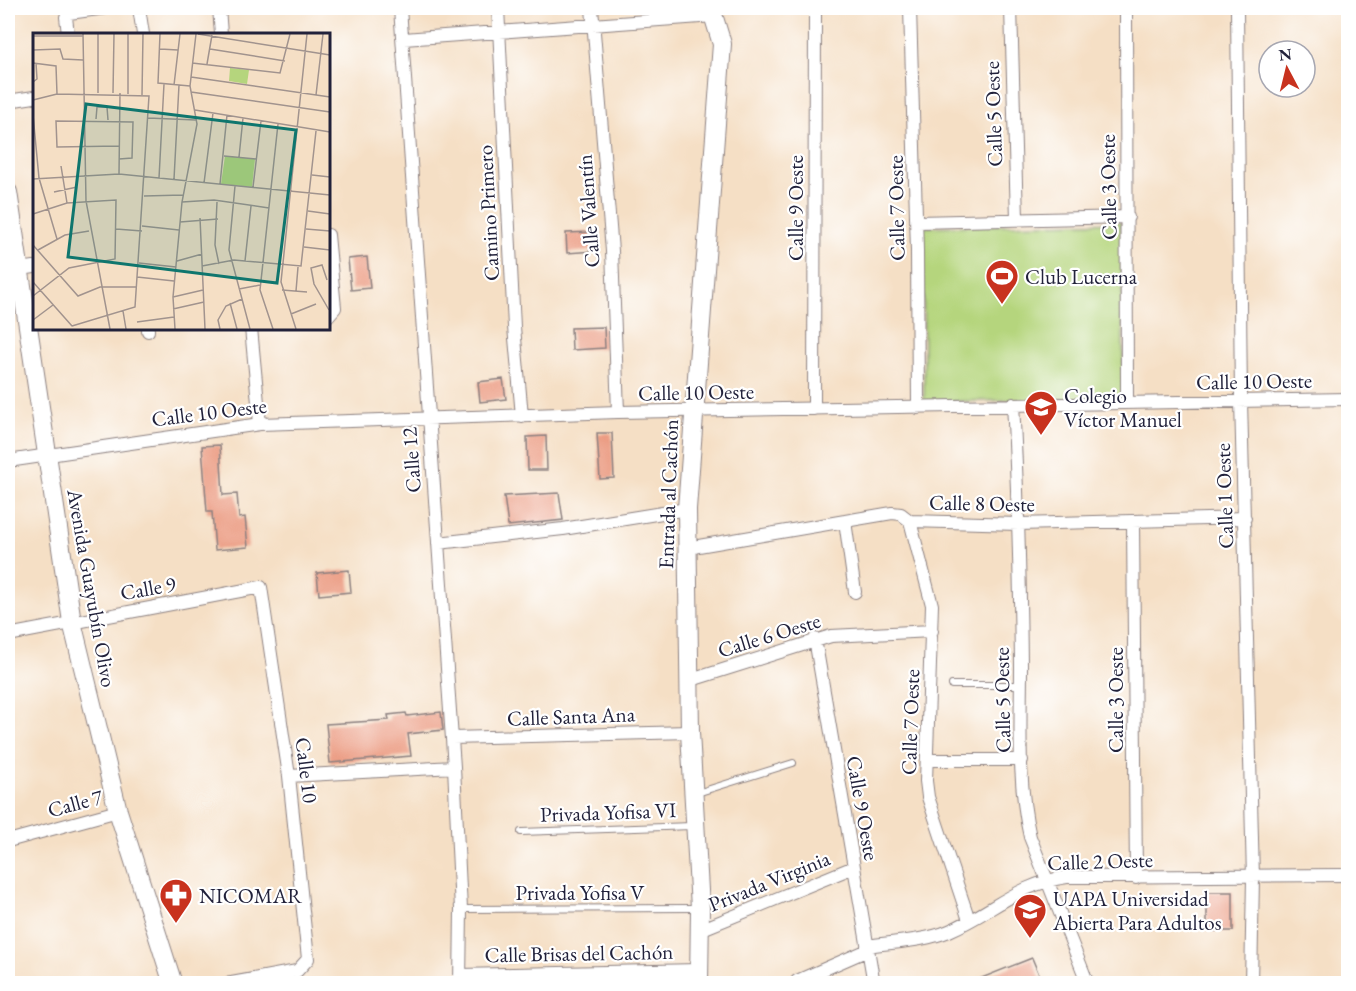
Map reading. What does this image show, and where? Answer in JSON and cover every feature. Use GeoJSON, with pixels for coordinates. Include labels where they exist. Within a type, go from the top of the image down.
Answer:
{"type":"FeatureCollection","features":[{"type":"Feature","properties":{"kind":"street"},"geometry":{"type":"LineString","coordinates":[[68,33],[66,17],[69,12],[106,8]]}},
{"type":"Feature","properties":{"kind":"street"},"geometry":{"type":"LineString","coordinates":[[139,8],[143,33]]}},
{"type":"Feature","properties":{"kind":"street"},"geometry":{"type":"LineString","coordinates":[[219,8],[221,33]]}},
{"type":"Feature","properties":{"kind":"street","name":"Calle 12"},"geometry":{"type":"LineString","coordinates":[[400,8],[454,767],[461,909],[460,979]]}},
{"type":"Feature","properties":{"kind":"street","name":"Camino Primero"},"geometry":{"type":"LineString","coordinates":[[498,8],[506,186],[522,416]]}},
{"type":"Feature","properties":{"kind":"street","name":"Calle Valentín"},"geometry":{"type":"LineString","coordinates":[[592,8],[612,251],[618,412]]}},
{"type":"Feature","properties":{"kind":"street","name":"Calle 9 Oeste"},"geometry":{"type":"LineString","coordinates":[[814,409],[815,8]]}},
{"type":"Feature","properties":{"kind":"street","name":"Calle 7 Oeste"},"geometry":{"type":"LineString","coordinates":[[910,8],[918,408]]}},
{"type":"Feature","properties":{"kind":"street","name":"Calle 5 Oeste"},"geometry":{"type":"LineString","coordinates":[[1011,8],[1017,219]]}},
{"type":"Feature","properties":{"kind":"street","name":"Calle 3 Oeste"},"geometry":{"type":"LineString","coordinates":[[1126,8],[1127,402]]}},
{"type":"Feature","properties":{"kind":"street","name":"Calle 1 Oeste"},"geometry":{"type":"LineString","coordinates":[[1237,8],[1241,400],[1252,878],[1251,984]]}},
{"type":"Feature","properties":{"kind":"street"},"geometry":{"type":"LineString","coordinates":[[404,39],[712,12]]}},
{"type":"Feature","properties":{"kind":"street","name":"Entrada al Cachón"},"geometry":{"type":"LineString","coordinates":[[699,977],[700,908],[690,732],[687,509],[722,44],[712,12]]}},
{"type":"Feature","properties":{"kind":"street"},"geometry":{"type":"LineString","coordinates":[[8,101],[33,97]]}},
{"type":"Feature","properties":{"kind":"street","name":"Avenida Guayubín Olivo"},"geometry":{"type":"LineString","coordinates":[[8,192],[72,622],[118,812],[172,984]]}},
{"type":"Feature","properties":{"kind":"street"},"geometry":{"type":"LineString","coordinates":[[916,222],[1128,217]]}},
{"type":"Feature","properties":{"kind":"street"},"geometry":{"type":"LineString","coordinates":[[330,256],[335,308],[330,314]]}},
{"type":"Feature","properties":{"kind":"street"},"geometry":{"type":"LineString","coordinates":[[251,330],[260,424]]}},
{"type":"Feature","properties":{"kind":"street","name":"Calle 10 Oeste"},"geometry":{"type":"LineString","coordinates":[[8,461],[46,453],[260,424],[618,412],[1348,399]]}},
{"type":"Feature","properties":{"kind":"street","name":"Calle 5 Oeste"},"geometry":{"type":"LineString","coordinates":[[1013,404],[1019,524],[1022,760],[1026,820],[1088,984]]}},
{"type":"Feature","properties":{"kind":"street"},"geometry":{"type":"LineString","coordinates":[[438,543],[563,529],[687,509]]}},
{"type":"Feature","properties":{"kind":"street","name":"Calle 8 Oeste"},"geometry":{"type":"LineString","coordinates":[[687,548],[892,513],[901,514],[910,521],[1019,524],[1245,518]]}},
{"type":"Feature","properties":{"kind":"street"},"geometry":{"type":"LineString","coordinates":[[845,521],[855,592]]}},
{"type":"Feature","properties":{"kind":"street","name":"Calle 7 Oeste"},"geometry":{"type":"LineString","coordinates":[[910,521],[932,605],[928,797],[969,920]]}},
{"type":"Feature","properties":{"kind":"street","name":"Calle 3 Oeste"},"geometry":{"type":"LineString","coordinates":[[1133,522],[1136,878]]}},
{"type":"Feature","properties":{"kind":"street","name":"Calle 9"},"geometry":{"type":"LineString","coordinates":[[8,635],[261,587]]}},
{"type":"Feature","properties":{"kind":"street","name":"Calle 10"},"geometry":{"type":"LineString","coordinates":[[226,984],[297,971],[308,959],[289,776],[261,587]]}},
{"type":"Feature","properties":{"kind":"street","name":"Calle 6 Oeste"},"geometry":{"type":"LineString","coordinates":[[691,680],[815,639],[831,636],[932,631]]}},
{"type":"Feature","properties":{"kind":"street","name":"Calle 9 Oeste"},"geometry":{"type":"LineString","coordinates":[[815,639],[874,984]]}},
{"type":"Feature","properties":{"kind":"street","name":"Calle Santa Ana"},"geometry":{"type":"LineString","coordinates":[[452,738],[690,732]]}},
{"type":"Feature","properties":{"kind":"street"},"geometry":{"type":"LineString","coordinates":[[928,760],[1022,760]]}},
{"type":"Feature","properties":{"kind":"street"},"geometry":{"type":"LineString","coordinates":[[289,776],[454,767]]}},
{"type":"Feature","properties":{"kind":"street","name":"Calle 7"},"geometry":{"type":"LineString","coordinates":[[8,841],[118,812]]}},
{"type":"Feature","properties":{"kind":"street","name":"Privada Virginia"},"geometry":{"type":"LineString","coordinates":[[700,930],[854,867]]}},
{"type":"Feature","properties":{"kind":"street","name":"Calle 2 Oeste"},"geometry":{"type":"LineString","coordinates":[[797,981],[868,948],[948,931],[1027,886],[1047,880],[1066,877],[1252,878],[1348,875]]}},
{"type":"Feature","properties":{"kind":"street","name":"Calle Brisas del Cachón"},"geometry":{"type":"LineString","coordinates":[[460,979],[699,977]]}},
{"type":"Feature","properties":{"kind":"lane"},"geometry":{"type":"LineString","coordinates":[[952,685],[1021,686]]}},
{"type":"Feature","properties":{"kind":"lane"},"geometry":{"type":"LineString","coordinates":[[694,794],[793,763]]}},
{"type":"Feature","properties":{"kind":"lane","name":"Privada Yofisa VI"},"geometry":{"type":"LineString","coordinates":[[521,832],[696,826]]}},
{"type":"Feature","properties":{"kind":"lane","name":"Privada Yofisa V"},"geometry":{"type":"LineString","coordinates":[[461,909],[700,908]]}},
{"type":"Feature","properties":{"kind":"green space"},"geometry":{"type":"Polygon","coordinates":[[[1121,222],[1124,398],[924,402],[923,227],[1121,222]]]}},
{"type":"Feature","properties":{"kind":"building"},"geometry":{"type":"Polygon","coordinates":[[[593,232],[594,251],[567,253],[566,233],[593,232]]]}},
{"type":"Feature","properties":{"kind":"building"},"geometry":{"type":"Polygon","coordinates":[[[367,257],[370,288],[351,290],[348,259],[367,257]]]}},
{"type":"Feature","properties":{"kind":"building"},"geometry":{"type":"Polygon","coordinates":[[[604,327],[605,348],[572,350],[571,328],[604,327]]]}},
{"type":"Feature","properties":{"kind":"building"},"geometry":{"type":"Polygon","coordinates":[[[503,379],[506,399],[480,402],[478,382],[503,379]]]}},
{"type":"Feature","properties":{"kind":"building"},"geometry":{"type":"Polygon","coordinates":[[[597,433],[612,433],[614,478],[600,479],[597,433]]]}},
{"type":"Feature","properties":{"kind":"building"},"geometry":{"type":"Polygon","coordinates":[[[546,436],[547,470],[528,470],[527,437],[546,436]]]}},
{"type":"Feature","properties":{"kind":"building"},"geometry":{"type":"Polygon","coordinates":[[[220,445],[223,495],[237,494],[239,518],[245,517],[248,547],[215,550],[212,512],[207,512],[202,446],[220,445]]]}},
{"type":"Feature","properties":{"kind":"building"},"geometry":{"type":"Polygon","coordinates":[[[559,493],[563,520],[508,526],[504,496],[559,493]]]}},
{"type":"Feature","properties":{"kind":"building"},"geometry":{"type":"Polygon","coordinates":[[[349,570],[351,592],[319,595],[317,573],[349,570]]]}},
{"type":"Feature","properties":{"kind":"building"},"geometry":{"type":"Polygon","coordinates":[[[441,712],[443,730],[408,734],[411,756],[330,763],[326,724],[389,720],[388,715],[406,713],[407,716],[441,712]]]}},
{"type":"Feature","properties":{"kind":"building"},"geometry":{"type":"Polygon","coordinates":[[[1207,892],[1233,892],[1233,931],[1207,931],[1207,892]]]}},
{"type":"Feature","properties":{"kind":"building"},"geometry":{"type":"Polygon","coordinates":[[[1032,958],[1043,984],[969,984],[969,983],[1032,958]]]}},
{"type":"Feature","properties":{"kind":"place","name":"Club Lucerna"},"geometry":{"type":"Point","coordinates":[1002,305]}},
{"type":"Feature","properties":{"kind":"place","name":"Colegio Víctor Manuel"},"geometry":{"type":"Point","coordinates":[1041,436]}},
{"type":"Feature","properties":{"kind":"place","name":"NICOMAR"},"geometry":{"type":"Point","coordinates":[176,924]}},
{"type":"Feature","properties":{"kind":"place","name":"UAPA Universidad Abierta Para Adultos"},"geometry":{"type":"Point","coordinates":[1030,939]}}]}
